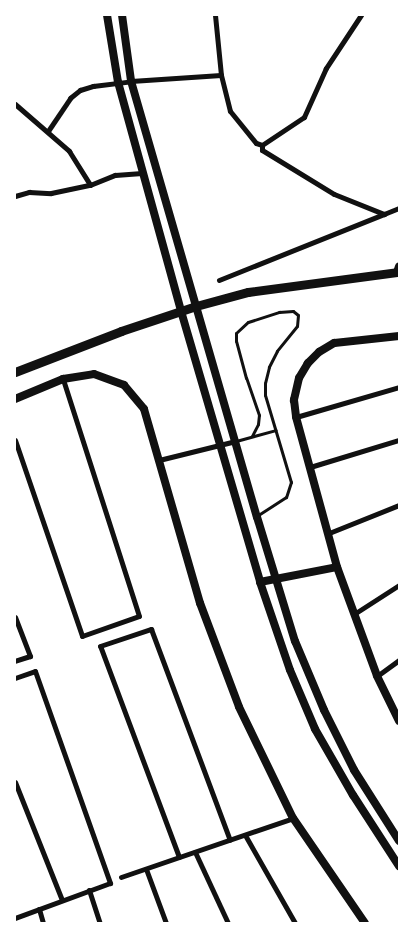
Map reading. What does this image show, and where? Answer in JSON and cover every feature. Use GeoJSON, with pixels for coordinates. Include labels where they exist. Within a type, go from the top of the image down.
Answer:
{"type":"FeatureCollection","features":[{"type":"Feature","properties":{"kind":"main road"},"geometry":{"type":"LineString","coordinates":[[15,372],[121,331],[196,306],[248,292],[398,270]]}},
{"type":"Feature","properties":{"kind":"street"},"geometry":{"type":"LineString","coordinates":[[107,15],[118,82],[142,173],[181,311],[222,444],[260,582],[290,670],[315,729],[353,795],[399,866]]}},
{"type":"Feature","properties":{"kind":"street"},"geometry":{"type":"LineString","coordinates":[[122,15],[131,80],[257,517],[295,641],[324,710],[354,770],[399,841]]}},
{"type":"Feature","properties":{"kind":"street"},"geometry":{"type":"LineString","coordinates":[[215,15],[221,75],[230,111],[256,143],[262,145]]}},
{"type":"Feature","properties":{"kind":"street"},"geometry":{"type":"LineString","coordinates":[[262,145],[304,116],[326,68],[361,15]]}},
{"type":"Feature","properties":{"kind":"street"},"geometry":{"type":"LineString","coordinates":[[48,131],[70,98],[80,90],[131,80],[221,75]]}},
{"type":"Feature","properties":{"kind":"street"},"geometry":{"type":"LineString","coordinates":[[15,104],[48,131],[69,152],[90,185]]}},
{"type":"Feature","properties":{"kind":"street"},"geometry":{"type":"LineString","coordinates":[[262,145],[262,150],[334,194],[384,214]]}},
{"type":"Feature","properties":{"kind":"street"},"geometry":{"type":"LineString","coordinates":[[15,196],[29,192],[51,193],[90,185],[115,175],[142,173]]}},
{"type":"Feature","properties":{"kind":"street"},"geometry":{"type":"LineString","coordinates":[[219,280],[399,208]]}},
{"type":"Feature","properties":{"kind":"street"},"geometry":{"type":"LineString","coordinates":[[399,336],[334,342],[319,352],[308,363],[299,378],[294,400],[296,417],[337,567],[377,676],[399,721]]}},
{"type":"Feature","properties":{"kind":"street"},"geometry":{"type":"LineString","coordinates":[[15,399],[63,379],[94,374],[124,385],[144,409],[200,603],[218,656],[262,759],[293,818],[365,923]]}},
{"type":"Feature","properties":{"kind":"street"},"geometry":{"type":"LineString","coordinates":[[15,440],[82,636],[139,616],[63,379]]}},
{"type":"Feature","properties":{"kind":"street"},"geometry":{"type":"LineString","coordinates":[[296,417],[399,387]]}},
{"type":"Feature","properties":{"kind":"street"},"geometry":{"type":"LineString","coordinates":[[310,467],[399,440]]}},
{"type":"Feature","properties":{"kind":"street"},"geometry":{"type":"LineString","coordinates":[[159,460],[236,441]]}},
{"type":"Feature","properties":{"kind":"street"},"geometry":{"type":"LineString","coordinates":[[329,533],[399,505]]}},
{"type":"Feature","properties":{"kind":"street"},"geometry":{"type":"LineString","coordinates":[[260,582],[337,567]]}},
{"type":"Feature","properties":{"kind":"street"},"geometry":{"type":"LineString","coordinates":[[354,614],[399,585]]}},
{"type":"Feature","properties":{"kind":"street"},"geometry":{"type":"LineString","coordinates":[[15,617],[30,656],[15,661]]}},
{"type":"Feature","properties":{"kind":"street"},"geometry":{"type":"LineString","coordinates":[[179,857],[100,646],[151,629],[230,840]]}},
{"type":"Feature","properties":{"kind":"street"},"geometry":{"type":"LineString","coordinates":[[377,676],[399,660]]}},
{"type":"Feature","properties":{"kind":"street"},"geometry":{"type":"LineString","coordinates":[[15,678],[36,671],[110,883],[15,918]]}},
{"type":"Feature","properties":{"kind":"street"},"geometry":{"type":"LineString","coordinates":[[15,782],[62,900]]}},
{"type":"Feature","properties":{"kind":"street"},"geometry":{"type":"LineString","coordinates":[[121,877],[293,818]]}},
{"type":"Feature","properties":{"kind":"street"},"geometry":{"type":"LineString","coordinates":[[245,835],[295,923]]}},
{"type":"Feature","properties":{"kind":"street"},"geometry":{"type":"LineString","coordinates":[[195,852],[228,923]]}},
{"type":"Feature","properties":{"kind":"street"},"geometry":{"type":"LineString","coordinates":[[146,868],[166,923]]}},
{"type":"Feature","properties":{"kind":"street"},"geometry":{"type":"LineString","coordinates":[[89,890],[100,923]]}},
{"type":"Feature","properties":{"kind":"street"},"geometry":{"type":"LineString","coordinates":[[39,909],[43,923]]}},
{"type":"Feature","properties":{"kind":"lane"},"geometry":{"type":"LineString","coordinates":[[252,436],[258,424],[259,415],[246,378],[236,341],[236,333],[248,322],[286,310],[298,315],[297,326],[277,351],[264,383],[265,395],[291,482],[286,497],[257,517]]}},
{"type":"Feature","properties":{"kind":"lane"},"geometry":{"type":"LineString","coordinates":[[236,441],[276,430]]}}]}
